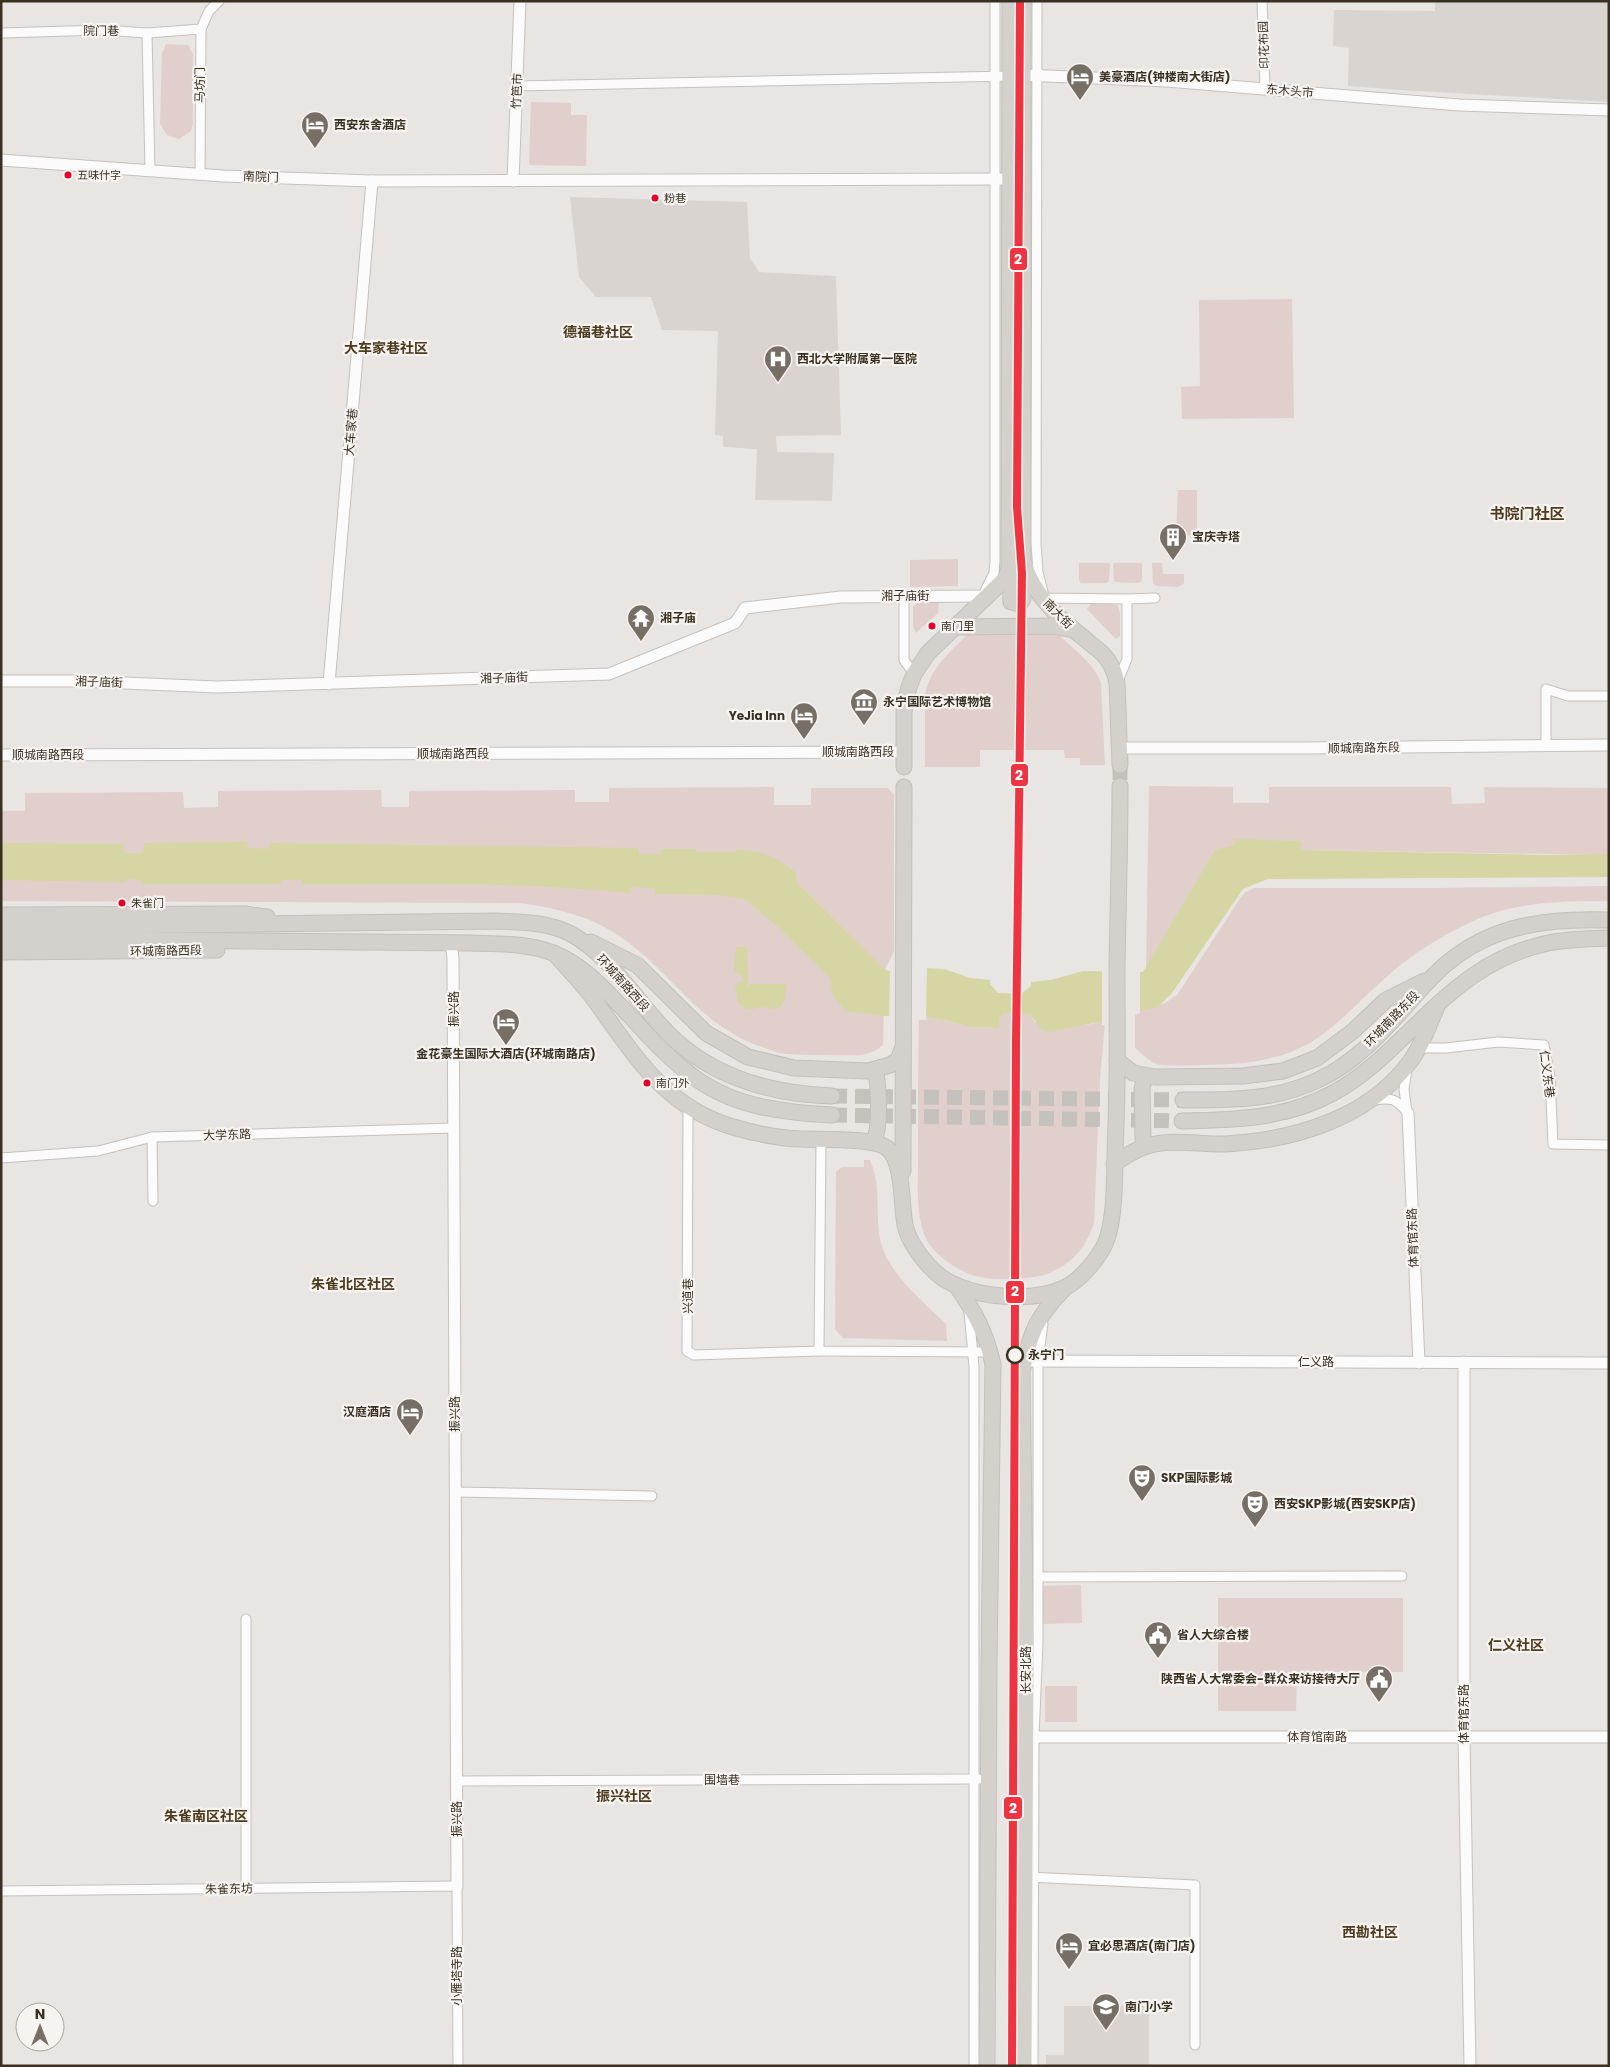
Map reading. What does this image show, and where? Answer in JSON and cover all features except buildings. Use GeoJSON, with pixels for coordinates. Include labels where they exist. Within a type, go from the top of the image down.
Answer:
{"type":"FeatureCollection","features":[{"type":"Feature","properties":{"kind":"main road","name":"南大街"},"geometry":{"type":"LineString","coordinates":[[1010,1],[1016,75],[1023,560],[1028,576],[1045,600],[1110,661],[1117,683],[1120,765]]}},
{"type":"Feature","properties":{"kind":"main road","name":"南大街"},"geometry":{"type":"LineString","coordinates":[[904,760],[904,712],[908,690],[914,674],[928,653],[962,622],[985,596],[1006,578],[1009,568],[1002,179],[1016,75],[1023,1]]}},
{"type":"Feature","properties":{"kind":"main road"},"geometry":{"type":"LineString","coordinates":[[1009,552],[1014,572],[1014,583],[1010,598],[1011,602],[1016,605],[1020,604],[1023,599],[1023,560]]}},
{"type":"Feature","properties":{"kind":"main road"},"geometry":{"type":"LineString","coordinates":[[962,622],[1054,626],[1075,630]]}},
{"type":"Feature","properties":{"kind":"main road","name":"长安北路"},"geometry":{"type":"LineString","coordinates":[[1024,2066],[1029,1877],[1030,1737],[1022,1372],[1031,1361],[1034,1327],[1055,1298],[1097,1259],[1107,1240],[1112,1216],[1117,1060],[1120,786]]}},
{"type":"Feature","properties":{"kind":"main road"},"geometry":{"type":"LineString","coordinates":[[903,1202],[904,788]]}},
{"type":"Feature","properties":{"kind":"main road","name":"环城南路西段"},"geometry":{"type":"LineString","coordinates":[[1,915],[245,914],[282,918],[307,924]]}},
{"type":"Feature","properties":{"kind":"main road","name":"环城南路东段"},"geometry":{"type":"LineString","coordinates":[[1183,1100],[1245,1100],[1276,1095],[1321,1079],[1361,1051],[1382,1032],[1446,964],[1490,936],[1511,928],[1555,920],[1604,919]]}},
{"type":"Feature","properties":{"kind":"main road","name":"环城南路西段"},"geometry":{"type":"LineString","coordinates":[[1,927],[496,921],[538,925],[570,934],[600,956],[674,1039],[696,1057],[744,1082],[775,1091],[832,1096]]}},
{"type":"Feature","properties":{"kind":"main road"},"geometry":{"type":"LineString","coordinates":[[570,934],[620,955],[637,965],[706,1033],[748,1057],[804,1069],[874,1070],[890,1065],[898,1060],[904,1046]]}},
{"type":"Feature","properties":{"kind":"main road","name":"环城南路东段"},"geometry":{"type":"LineString","coordinates":[[1182,1121],[1240,1120],[1266,1117],[1313,1103],[1341,1089],[1370,1069],[1458,984],[1485,968],[1519,951],[1549,943],[1609,939]]}},
{"type":"Feature","properties":{"kind":"main road","name":"环城南路西段"},"geometry":{"type":"LineString","coordinates":[[1,941],[451,943],[513,945],[554,953],[593,978],[662,1051],[700,1081],[749,1104],[782,1111],[832,1115]]}},
{"type":"Feature","properties":{"kind":"main road","name":"环城南路西段"},"geometry":{"type":"LineString","coordinates":[[1,952],[195,951],[331,942]]}},
{"type":"Feature","properties":{"kind":"main road"},"geometry":{"type":"LineString","coordinates":[[554,953],[587,991],[623,1042],[647,1071],[671,1095],[688,1108],[730,1126],[782,1138],[883,1144],[895,1158],[906,1229],[926,1262],[940,1276],[956,1285],[976,1292],[1018,1296],[1039,1295],[1066,1288]]}},
{"type":"Feature","properties":{"kind":"main road"},"geometry":{"type":"LineString","coordinates":[[1117,1060],[1133,1073],[1145,1076],[1243,1076],[1274,1072],[1317,1058],[1371,1015],[1386,1000],[1432,977]]}},
{"type":"Feature","properties":{"kind":"main road"},"geometry":{"type":"LineString","coordinates":[[1114,1164],[1147,1146],[1167,1143],[1226,1144],[1279,1138],[1328,1123],[1362,1104],[1392,1081],[1409,1063],[1441,1000]]}},
{"type":"Feature","properties":{"kind":"main road"},"geometry":{"type":"LineString","coordinates":[[874,1070],[877,1077],[877,1136],[874,1142]]}},
{"type":"Feature","properties":{"kind":"main road"},"geometry":{"type":"LineString","coordinates":[[1145,1076],[1142,1089],[1143,1138],[1147,1146]]}},
{"type":"Feature","properties":{"kind":"main road"},"geometry":{"type":"LineString","coordinates":[[956,1285],[984,1330],[993,1364],[981,1780],[987,2066]]}},
{"type":"Feature","properties":{"kind":"street","name":"马坊门"},"geometry":{"type":"LineString","coordinates":[[200,174],[201,29],[209,11],[219,1]]}},
{"type":"Feature","properties":{"kind":"street","name":"竹笆市"},"geometry":{"type":"LineString","coordinates":[[513,181],[520,1]]}},
{"type":"Feature","properties":{"kind":"street"},"geometry":{"type":"LineString","coordinates":[[995,1],[1016,75],[1036,543],[1038,572],[1045,600],[1155,598]]}},
{"type":"Feature","properties":{"kind":"street"},"geometry":{"type":"LineString","coordinates":[[1016,75],[1037,1]]}},
{"type":"Feature","properties":{"kind":"street","name":"印花布园"},"geometry":{"type":"LineString","coordinates":[[1262,1],[1265,89]]}},
{"type":"Feature","properties":{"kind":"street","name":"院门巷"},"geometry":{"type":"LineString","coordinates":[[1,33],[102,30],[147,32],[201,29]]}},
{"type":"Feature","properties":{"kind":"street"},"geometry":{"type":"LineString","coordinates":[[147,32],[150,171]]}},
{"type":"Feature","properties":{"kind":"street"},"geometry":{"type":"LineString","coordinates":[[518,86],[1016,75]]}},
{"type":"Feature","properties":{"kind":"street","name":"东木头市"},"geometry":{"type":"LineString","coordinates":[[1016,75],[1265,89],[1459,105],[1609,110]]}},
{"type":"Feature","properties":{"kind":"street","name":"南院门"},"geometry":{"type":"LineString","coordinates":[[1,160],[200,174],[372,181]]}},
{"type":"Feature","properties":{"kind":"street"},"geometry":{"type":"LineString","coordinates":[[372,181],[1002,179],[996,560],[991,582],[985,596]]}},
{"type":"Feature","properties":{"kind":"street","name":"大车家巷"},"geometry":{"type":"LineString","coordinates":[[329,684],[372,181]]}},
{"type":"Feature","properties":{"kind":"street"},"geometry":{"type":"LineString","coordinates":[[904,596],[904,660],[914,674]]}},
{"type":"Feature","properties":{"kind":"street","name":"湘子庙街"},"geometry":{"type":"LineString","coordinates":[[1,681],[78,681],[218,687],[609,674],[735,623],[745,608],[841,597],[985,596]]}},
{"type":"Feature","properties":{"kind":"street"},"geometry":{"type":"LineString","coordinates":[[1117,683],[1127,659],[1127,598]]}},
{"type":"Feature","properties":{"kind":"street"},"geometry":{"type":"LineString","coordinates":[[1546,746],[1546,688],[1568,696],[1609,696]]}},
{"type":"Feature","properties":{"kind":"street","name":"顺城南路东段"},"geometry":{"type":"LineString","coordinates":[[1120,748],[1609,745]]}},
{"type":"Feature","properties":{"kind":"street","name":"顺城南路西段"},"geometry":{"type":"LineString","coordinates":[[1,755],[904,760]]}},
{"type":"Feature","properties":{"kind":"street","name":"振兴路"},"geometry":{"type":"LineString","coordinates":[[451,943],[454,958],[457,1886]]}},
{"type":"Feature","properties":{"kind":"street","name":"仁义东巷"},"geometry":{"type":"LineString","coordinates":[[1418,1048],[1446,1048],[1498,1042],[1544,1045],[1550,1077],[1553,1144],[1609,1145]]}},
{"type":"Feature","properties":{"kind":"street"},"geometry":{"type":"LineString","coordinates":[[1408,1114],[1404,1089],[1409,1063]]}},
{"type":"Feature","properties":{"kind":"street"},"geometry":{"type":"LineString","coordinates":[[1362,1104],[1374,1100],[1393,1100],[1399,1103],[1408,1114]]}},
{"type":"Feature","properties":{"kind":"street","name":"兴道巷"},"geometry":{"type":"LineString","coordinates":[[688,1108],[688,1351],[694,1355],[820,1351],[990,1352]]}},
{"type":"Feature","properties":{"kind":"street","name":"体育馆东路"},"geometry":{"type":"LineString","coordinates":[[1408,1114],[1419,1363]]}},
{"type":"Feature","properties":{"kind":"street","name":"大学东路"},"geometry":{"type":"LineString","coordinates":[[1,1158],[98,1151],[152,1138],[454,1128]]}},
{"type":"Feature","properties":{"kind":"street"},"geometry":{"type":"LineString","coordinates":[[152,1138],[153,1201]]}},
{"type":"Feature","properties":{"kind":"street"},"geometry":{"type":"LineString","coordinates":[[820,1351],[821,1140]]}},
{"type":"Feature","properties":{"kind":"street"},"geometry":{"type":"LineString","coordinates":[[965,1299],[970,1313],[974,1367],[981,1780],[974,2066]]}},
{"type":"Feature","properties":{"kind":"street"},"geometry":{"type":"LineString","coordinates":[[1030,1737],[1038,1643],[1038,1577],[1031,1361]]}},
{"type":"Feature","properties":{"kind":"street","name":"仁义路"},"geometry":{"type":"LineString","coordinates":[[1031,1361],[1609,1362]]}},
{"type":"Feature","properties":{"kind":"street","name":"体育馆东路"},"geometry":{"type":"LineString","coordinates":[[1464,1362],[1464,1736],[1470,2066]]}},
{"type":"Feature","properties":{"kind":"street"},"geometry":{"type":"LineString","coordinates":[[456,1492],[652,1496]]}},
{"type":"Feature","properties":{"kind":"street"},"geometry":{"type":"LineString","coordinates":[[1038,1577],[1402,1576]]}},
{"type":"Feature","properties":{"kind":"street"},"geometry":{"type":"LineString","coordinates":[[246,1619],[246,1888]]}},
{"type":"Feature","properties":{"kind":"street","name":"体育馆南路"},"geometry":{"type":"LineString","coordinates":[[1030,1737],[1609,1737]]}},
{"type":"Feature","properties":{"kind":"street","name":"围墙巷"},"geometry":{"type":"LineString","coordinates":[[457,1781],[981,1780]]}},
{"type":"Feature","properties":{"kind":"street"},"geometry":{"type":"LineString","coordinates":[[1033,2066],[1029,1877],[1195,1885],[1195,2045]]}},
{"type":"Feature","properties":{"kind":"street","name":"朱雀东坊"},"geometry":{"type":"LineString","coordinates":[[1,1891],[457,1886]]}},
{"type":"Feature","properties":{"kind":"street","name":"小雁塔寺路"},"geometry":{"type":"LineString","coordinates":[[457,1886],[458,2066]]}},
{"type":"Feature","properties":{"kind":"shaded area"},"geometry":{"type":"Polygon","coordinates":[[[1435,1],[1609,1],[1609,102],[1348,86],[1349,48],[1333,46],[1334,10],[1435,11],[1435,1]]]}},
{"type":"Feature","properties":{"kind":"shaded area"},"geometry":{"type":"Polygon","coordinates":[[[166,44],[188,45],[193,54],[193,124],[191,131],[179,139],[167,135],[160,124],[162,53],[166,44]]]}},
{"type":"Feature","properties":{"kind":"shaded area"},"geometry":{"type":"Polygon","coordinates":[[[531,102],[571,103],[571,115],[587,115],[586,166],[529,165],[531,102]]]}},
{"type":"Feature","properties":{"kind":"shaded area","name":"西北大学附属第一医院"},"geometry":{"type":"Polygon","coordinates":[[[570,197],[747,202],[750,258],[759,272],[836,276],[841,435],[776,436],[777,452],[834,453],[832,501],[755,500],[757,449],[723,447],[723,436],[715,435],[718,331],[662,330],[651,297],[596,297],[579,277],[570,197]]]}},
{"type":"Feature","properties":{"kind":"shaded area"},"geometry":{"type":"Polygon","coordinates":[[[1292,299],[1294,418],[1182,419],[1181,387],[1200,386],[1199,300],[1292,299]]]}},
{"type":"Feature","properties":{"kind":"shaded area"},"geometry":{"type":"Polygon","coordinates":[[[1178,490],[1197,490],[1197,535],[1176,535],[1178,490]]]}},
{"type":"Feature","properties":{"kind":"shaded area"},"geometry":{"type":"Polygon","coordinates":[[[958,559],[958,586],[910,587],[910,560],[958,559]]]}},
{"type":"Feature","properties":{"kind":"shaded area"},"geometry":{"type":"Polygon","coordinates":[[[1079,563],[1110,563],[1109,581],[1106,583],[1081,583],[1079,580],[1079,563]]]}},
{"type":"Feature","properties":{"kind":"shaded area"},"geometry":{"type":"Polygon","coordinates":[[[1113,563],[1142,563],[1142,581],[1138,583],[1114,582],[1113,563]]]}},
{"type":"Feature","properties":{"kind":"shaded area"},"geometry":{"type":"Polygon","coordinates":[[[1152,563],[1162,563],[1163,574],[1184,574],[1184,583],[1178,587],[1156,586],[1153,583],[1152,563]]]}},
{"type":"Feature","properties":{"kind":"shaded area"},"geometry":{"type":"Polygon","coordinates":[[[917,602],[939,602],[938,613],[916,633],[913,626],[913,607],[917,602]]]}},
{"type":"Feature","properties":{"kind":"shaded area"},"geometry":{"type":"Polygon","coordinates":[[[1091,604],[1112,604],[1118,606],[1120,613],[1120,636],[1116,639],[1087,609],[1091,604]]]}},
{"type":"Feature","properties":{"kind":"shaded area"},"geometry":{"type":"Polygon","coordinates":[[[969,633],[1057,633],[1082,656],[1098,676],[1101,683],[1105,765],[1080,765],[1080,758],[1065,758],[1064,750],[980,750],[980,767],[925,767],[925,694],[928,684],[942,660],[969,633]]]}},
{"type":"Feature","properties":{"kind":"shaded area"},"geometry":{"type":"Polygon","coordinates":[[[1149,786],[1233,787],[1233,803],[1269,803],[1269,787],[1451,787],[1452,804],[1485,803],[1484,787],[1609,788],[1609,855],[1302,850],[1300,841],[1235,840],[1236,845],[1146,969],[1149,786]]]}},
{"type":"Feature","properties":{"kind":"shaded area"},"geometry":{"type":"Polygon","coordinates":[[[774,787],[774,805],[811,805],[811,788],[888,788],[894,795],[894,951],[885,970],[883,1045],[871,1052],[850,1056],[787,1054],[768,1049],[739,1037],[719,1025],[701,1010],[633,946],[613,932],[580,916],[543,907],[519,903],[1,901],[1,811],[25,811],[25,793],[183,792],[184,808],[218,807],[218,791],[381,790],[382,807],[409,807],[409,791],[575,790],[575,802],[609,802],[609,788],[774,787]]]}},
{"type":"Feature","properties":{"kind":"shaded area"},"geometry":{"type":"Polygon","coordinates":[[[1235,839],[1301,841],[1302,850],[1545,855],[1609,854],[1609,877],[1268,879],[1243,889],[1172,993],[1158,1007],[1139,1011],[1105,1023],[1099,1022],[1049,1032],[1042,1030],[1030,1014],[1003,1013],[999,1020],[999,1028],[970,1027],[919,1016],[885,1016],[846,1011],[832,995],[831,979],[778,927],[746,900],[721,895],[655,894],[655,888],[631,887],[630,893],[507,885],[302,884],[302,880],[281,880],[281,884],[141,884],[141,880],[127,879],[125,882],[1,880],[1,844],[11,843],[123,844],[124,853],[143,853],[144,843],[247,842],[248,848],[269,849],[270,843],[638,848],[639,854],[661,854],[661,849],[696,849],[696,852],[735,852],[736,849],[768,855],[796,873],[796,882],[885,970],[894,972],[926,968],[944,969],[970,978],[990,980],[990,984],[998,993],[1021,994],[1031,986],[1031,982],[1051,980],[1083,971],[1143,972],[1215,850],[1235,845],[1235,839]]]}},
{"type":"Feature","properties":{"kind":"shaded area"},"geometry":{"type":"Polygon","coordinates":[[[1609,886],[1609,901],[1556,902],[1522,906],[1488,915],[1459,928],[1403,963],[1338,1022],[1319,1037],[1296,1050],[1258,1061],[1179,1066],[1153,1063],[1135,1048],[1135,1015],[1139,1010],[1159,1006],[1177,995],[1241,897],[1254,888],[1609,886]]]}},
{"type":"Feature","properties":{"kind":"shaded area"},"geometry":{"type":"Polygon","coordinates":[[[736,947],[747,947],[748,982],[746,984],[748,986],[750,984],[786,984],[784,1001],[779,1007],[776,1009],[761,1007],[747,1010],[738,1003],[735,985],[743,980],[742,976],[734,971],[736,947]]]}},
{"type":"Feature","properties":{"kind":"shaded area"},"geometry":{"type":"Polygon","coordinates":[[[1003,1013],[1030,1014],[1035,1022],[1087,1025],[1099,1022],[1105,1023],[1100,1079],[1094,1222],[1091,1232],[1080,1251],[1055,1271],[1034,1277],[1009,1279],[975,1276],[954,1267],[941,1257],[927,1240],[919,1214],[918,1191],[919,1016],[970,1027],[999,1028],[999,1020],[1003,1013]]]}},
{"type":"Feature","properties":{"kind":"shaded area"},"geometry":{"type":"Polygon","coordinates":[[[864,1160],[870,1160],[876,1179],[878,1223],[882,1247],[895,1271],[915,1294],[946,1324],[947,1341],[843,1338],[835,1329],[836,1172],[842,1167],[864,1167],[864,1160]]]}},
{"type":"Feature","properties":{"kind":"shaded area"},"geometry":{"type":"Polygon","coordinates":[[[1081,1585],[1082,1623],[1042,1624],[1041,1586],[1081,1585]]]}},
{"type":"Feature","properties":{"kind":"shaded area"},"geometry":{"type":"Polygon","coordinates":[[[1218,1598],[1403,1598],[1403,1672],[1297,1672],[1296,1711],[1218,1711],[1218,1598]]]}},
{"type":"Feature","properties":{"kind":"shaded area"},"geometry":{"type":"Polygon","coordinates":[[[1045,1686],[1077,1686],[1077,1722],[1045,1722],[1045,1686]]]}},
{"type":"Feature","properties":{"kind":"shaded area","name":"南门小学"},"geometry":{"type":"Polygon","coordinates":[[[1064,2006],[1149,2006],[1149,2066],[1046,2066],[1046,2055],[1064,2055],[1064,2006]]]}},
{"type":"Feature","properties":{"kind":"pier"},"geometry":{"type":"Polygon","coordinates":[[[927,965],[926,1020],[889,1019],[890,969],[927,965]]]}},
{"type":"Feature","properties":{"kind":"pier"},"geometry":{"type":"Polygon","coordinates":[[[1102,968],[1140,970],[1140,1013],[1108,1025],[1102,1025],[1102,968]]]}},
{"type":"Feature","properties":{"kind":"tunnel"},"geometry":{"type":"LineString","coordinates":[[1120,765],[1120,786]]}},
{"type":"Feature","properties":{"kind":"tunnel"},"geometry":{"type":"LineString","coordinates":[[832,1096],[1183,1100]]}},
{"type":"Feature","properties":{"kind":"tunnel"},"geometry":{"type":"LineString","coordinates":[[832,1115],[1182,1121]]}},
{"type":"Feature","properties":{"kind":"transit line","name":"2"},"geometry":{"type":"LineString","coordinates":[[1012,2066],[1016,1044],[1022,573],[1017,507],[1020,1]]}},
{"type":"Feature","properties":{"kind":"place","name":"美豪酒店(钟楼南大街店)"},"geometry":{"type":"Point","coordinates":[1080,101]}},
{"type":"Feature","properties":{"kind":"place","name":"西安东舍酒店"},"geometry":{"type":"Point","coordinates":[315,149]}},
{"type":"Feature","properties":{"kind":"place","name":"五味什字"},"geometry":{"type":"Point","coordinates":[68,175]}},
{"type":"Feature","properties":{"kind":"place","name":"粉巷"},"geometry":{"type":"Point","coordinates":[655,198]}},
{"type":"Feature","properties":{"kind":"place","name":"西北大学附属第一医院"},"geometry":{"type":"Point","coordinates":[778,383]}},
{"type":"Feature","properties":{"kind":"place","name":"宝庆寺塔"},"geometry":{"type":"Point","coordinates":[1173,561]}},
{"type":"Feature","properties":{"kind":"place","name":"南门里"},"geometry":{"type":"Point","coordinates":[932,626]}},
{"type":"Feature","properties":{"kind":"place","name":"湘子庙"},"geometry":{"type":"Point","coordinates":[641,642]}},
{"type":"Feature","properties":{"kind":"place","name":"永宁国际艺术博物馆"},"geometry":{"type":"Point","coordinates":[864,726]}},
{"type":"Feature","properties":{"kind":"place","name":"YeJia Inn"},"geometry":{"type":"Point","coordinates":[804,740]}},
{"type":"Feature","properties":{"kind":"place","name":"朱雀门"},"geometry":{"type":"Point","coordinates":[122,903]}},
{"type":"Feature","properties":{"kind":"place","name":"金花豪生国际大酒店(环城南路店)"},"geometry":{"type":"Point","coordinates":[506,1046]}},
{"type":"Feature","properties":{"kind":"place","name":"南门外"},"geometry":{"type":"Point","coordinates":[647,1083]}},
{"type":"Feature","properties":{"kind":"place","name":"永宁门"},"geometry":{"type":"Point","coordinates":[1015,1355]}},
{"type":"Feature","properties":{"kind":"place","name":"汉庭酒店"},"geometry":{"type":"Point","coordinates":[410,1436]}},
{"type":"Feature","properties":{"kind":"place","name":"SKP国际影城"},"geometry":{"type":"Point","coordinates":[1142,1502]}},
{"type":"Feature","properties":{"kind":"place","name":"西安SKP影城(西安SKP店)"},"geometry":{"type":"Point","coordinates":[1255,1528]}},
{"type":"Feature","properties":{"kind":"place","name":"省人大综合楼"},"geometry":{"type":"Point","coordinates":[1158,1659]}},
{"type":"Feature","properties":{"kind":"place","name":"陕西省人大常委会-群众来访接待大厅"},"geometry":{"type":"Point","coordinates":[1379,1703]}},
{"type":"Feature","properties":{"kind":"place","name":"宜必思酒店(南门店)"},"geometry":{"type":"Point","coordinates":[1069,1970]}},
{"type":"Feature","properties":{"kind":"place","name":"南门小学"},"geometry":{"type":"Point","coordinates":[1106,2031]}},
{"type":"Feature","properties":{"kind":"district","name":"德福巷社区"},"geometry":{"type":"Point","coordinates":[598,332]}},
{"type":"Feature","properties":{"kind":"district","name":"大车家巷社区"},"geometry":{"type":"Point","coordinates":[386,348]}},
{"type":"Feature","properties":{"kind":"district","name":"书院门社区"},"geometry":{"type":"Point","coordinates":[1527,514]}},
{"type":"Feature","properties":{"kind":"district","name":"朱雀北区社区"},"geometry":{"type":"Point","coordinates":[353,1284]}},
{"type":"Feature","properties":{"kind":"district","name":"仁义社区"},"geometry":{"type":"Point","coordinates":[1516,1645]}},
{"type":"Feature","properties":{"kind":"district","name":"振兴社区"},"geometry":{"type":"Point","coordinates":[624,1796]}},
{"type":"Feature","properties":{"kind":"district","name":"朱雀南区社区"},"geometry":{"type":"Point","coordinates":[206,1816]}},
{"type":"Feature","properties":{"kind":"district","name":"西勘社区"},"geometry":{"type":"Point","coordinates":[1370,1932]}}]}
